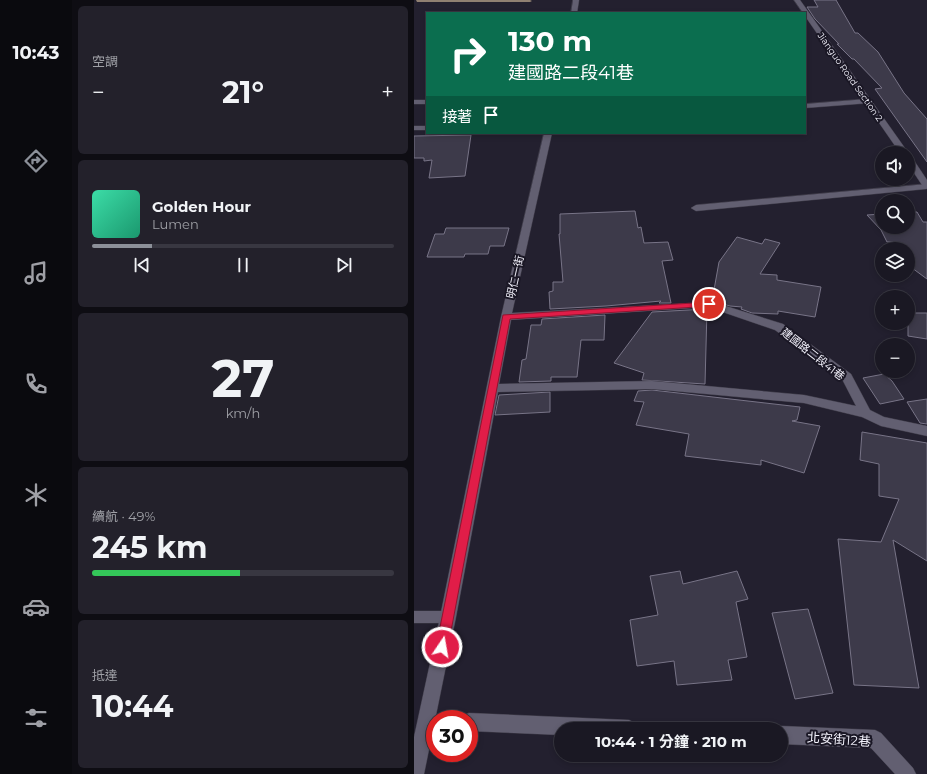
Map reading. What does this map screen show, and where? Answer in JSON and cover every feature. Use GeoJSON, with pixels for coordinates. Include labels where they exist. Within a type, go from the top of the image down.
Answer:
{"type":"FeatureCollection","features":[{"type":"Feature","properties":{"kind":"street"},"geometry":{"type":"LineString","coordinates":[[574,12],[576,0]]}},
{"type":"Feature","properties":{"kind":"street","name":"Jianguo Road Section 2"},"geometry":{"type":"LineString","coordinates":[[797,0],[805,12]]}},
{"type":"Feature","properties":{"kind":"street","name":"Jianguo Road Section 2"},"geometry":{"type":"LineString","coordinates":[[806,13],[899,146]]}},
{"type":"Feature","properties":{"kind":"street"},"geometry":{"type":"LineString","coordinates":[[806,106],[867,101]]}},
{"type":"Feature","properties":{"kind":"street"},"geometry":{"type":"LineString","coordinates":[[414,128],[426,128]]}},
{"type":"Feature","properties":{"kind":"street","name":"明仁一街"},"geometry":{"type":"LineString","coordinates":[[433,710],[448,617],[506,317],[548,134]]}},
{"type":"Feature","properties":{"kind":"street"},"geometry":{"type":"LineString","coordinates":[[696,208],[927,186],[915,168]]}},
{"type":"Feature","properties":{"kind":"street","name":"建國路二段41巷"},"geometry":{"type":"LineString","coordinates":[[506,317],[709,304],[779,327],[846,377],[865,413]]}},
{"type":"Feature","properties":{"kind":"street"},"geometry":{"type":"LineString","coordinates":[[493,388],[652,385],[804,400],[865,413],[881,421],[927,431]]}},
{"type":"Feature","properties":{"kind":"street"},"geometry":{"type":"LineString","coordinates":[[478,722],[554,726]]}},
{"type":"Feature","properties":{"kind":"street","name":"北安街12巷"},"geometry":{"type":"LineString","coordinates":[[788,735],[875,739],[907,774]]}},
{"type":"Feature","properties":{"kind":"street","name":"明仁一街"},"geometry":{"type":"LineString","coordinates":[[415,774],[426,738]]}},
{"type":"Feature","properties":{"kind":"lane"},"geometry":{"type":"LineString","coordinates":[[414,102],[426,102]]}},
{"type":"Feature","properties":{"kind":"lane"},"geometry":{"type":"LineString","coordinates":[[414,617],[448,617]]}},
{"type":"Feature","properties":{"kind":"building"},"geometry":{"type":"Polygon","coordinates":[[[814,0],[836,0],[855,33],[858,33],[878,52],[904,93],[927,119],[927,162],[875,89],[882,88],[837,44],[839,44],[815,19],[807,7],[818,7],[814,0]]]}},
{"type":"Feature","properties":{"kind":"building"},"geometry":{"type":"Polygon","coordinates":[[[471,135],[465,176],[429,178],[432,160],[424,161],[424,158],[414,158],[414,136],[471,135]]]}},
{"type":"Feature","properties":{"kind":"building"},"geometry":{"type":"Polygon","coordinates":[[[635,211],[638,228],[641,227],[644,243],[668,242],[673,260],[662,261],[671,303],[659,303],[661,301],[550,309],[549,292],[553,291],[553,282],[563,282],[559,234],[560,214],[635,211]]]}},
{"type":"Feature","properties":{"kind":"building"},"geometry":{"type":"Polygon","coordinates":[[[915,212],[917,212],[923,222],[927,222],[927,279],[915,270],[915,242],[887,242],[883,234],[915,234],[915,212]]]}},
{"type":"Feature","properties":{"kind":"building"},"geometry":{"type":"Polygon","coordinates":[[[875,214],[875,224],[867,215],[875,214]]]}},
{"type":"Feature","properties":{"kind":"building"},"geometry":{"type":"Polygon","coordinates":[[[446,228],[509,228],[504,246],[490,246],[488,254],[465,254],[464,257],[427,257],[435,234],[444,234],[446,228]]]}},
{"type":"Feature","properties":{"kind":"building"},"geometry":{"type":"Polygon","coordinates":[[[737,237],[762,244],[765,239],[780,243],[760,274],[777,275],[777,280],[821,287],[815,317],[778,311],[778,314],[752,313],[741,309],[742,307],[730,306],[712,301],[719,262],[737,237]]]}},
{"type":"Feature","properties":{"kind":"building"},"geometry":{"type":"Polygon","coordinates":[[[707,309],[705,384],[642,380],[644,373],[614,363],[652,312],[707,309]]]}},
{"type":"Feature","properties":{"kind":"building"},"geometry":{"type":"Polygon","coordinates":[[[915,313],[927,313],[927,339],[908,336],[908,330],[915,330],[915,313]]]}},
{"type":"Feature","properties":{"kind":"building"},"geometry":{"type":"Polygon","coordinates":[[[605,315],[604,340],[581,340],[577,377],[551,377],[551,381],[519,382],[522,360],[526,359],[531,325],[541,325],[542,319],[605,315]]]}},
{"type":"Feature","properties":{"kind":"building"},"geometry":{"type":"Polygon","coordinates":[[[875,376],[875,378],[889,378],[904,399],[880,404],[863,378],[875,376]]]}},
{"type":"Feature","properties":{"kind":"building"},"geometry":{"type":"Polygon","coordinates":[[[652,390],[800,407],[797,420],[792,421],[820,426],[804,473],[761,460],[761,465],[685,456],[689,434],[636,425],[644,402],[634,401],[638,391],[652,390]]]}},
{"type":"Feature","properties":{"kind":"building"},"geometry":{"type":"Polygon","coordinates":[[[550,392],[550,412],[495,415],[499,395],[550,392]]]}},
{"type":"Feature","properties":{"kind":"building"},"geometry":{"type":"Polygon","coordinates":[[[927,399],[927,424],[920,423],[907,402],[927,399]]]}},
{"type":"Feature","properties":{"kind":"building"},"geometry":{"type":"Polygon","coordinates":[[[862,432],[927,443],[927,561],[893,540],[919,688],[854,685],[838,539],[881,542],[899,499],[879,496],[879,464],[860,460],[862,432]]]}},
{"type":"Feature","properties":{"kind":"building"},"geometry":{"type":"Polygon","coordinates":[[[680,571],[683,584],[737,571],[748,599],[736,602],[747,657],[728,660],[732,680],[677,685],[674,661],[637,666],[630,620],[658,615],[650,576],[680,571]]]}},
{"type":"Feature","properties":{"kind":"building"},"geometry":{"type":"Polygon","coordinates":[[[808,609],[833,693],[795,699],[772,613],[808,609]]]}},
{"type":"Feature","properties":{"kind":"waterway"},"geometry":{"type":"LineString","coordinates":[[417,1],[530,1]]}},
{"type":"Feature","properties":{"kind":"route"},"geometry":{"type":"LineString","coordinates":[[442,647],[506,317],[709,304]]}}]}
